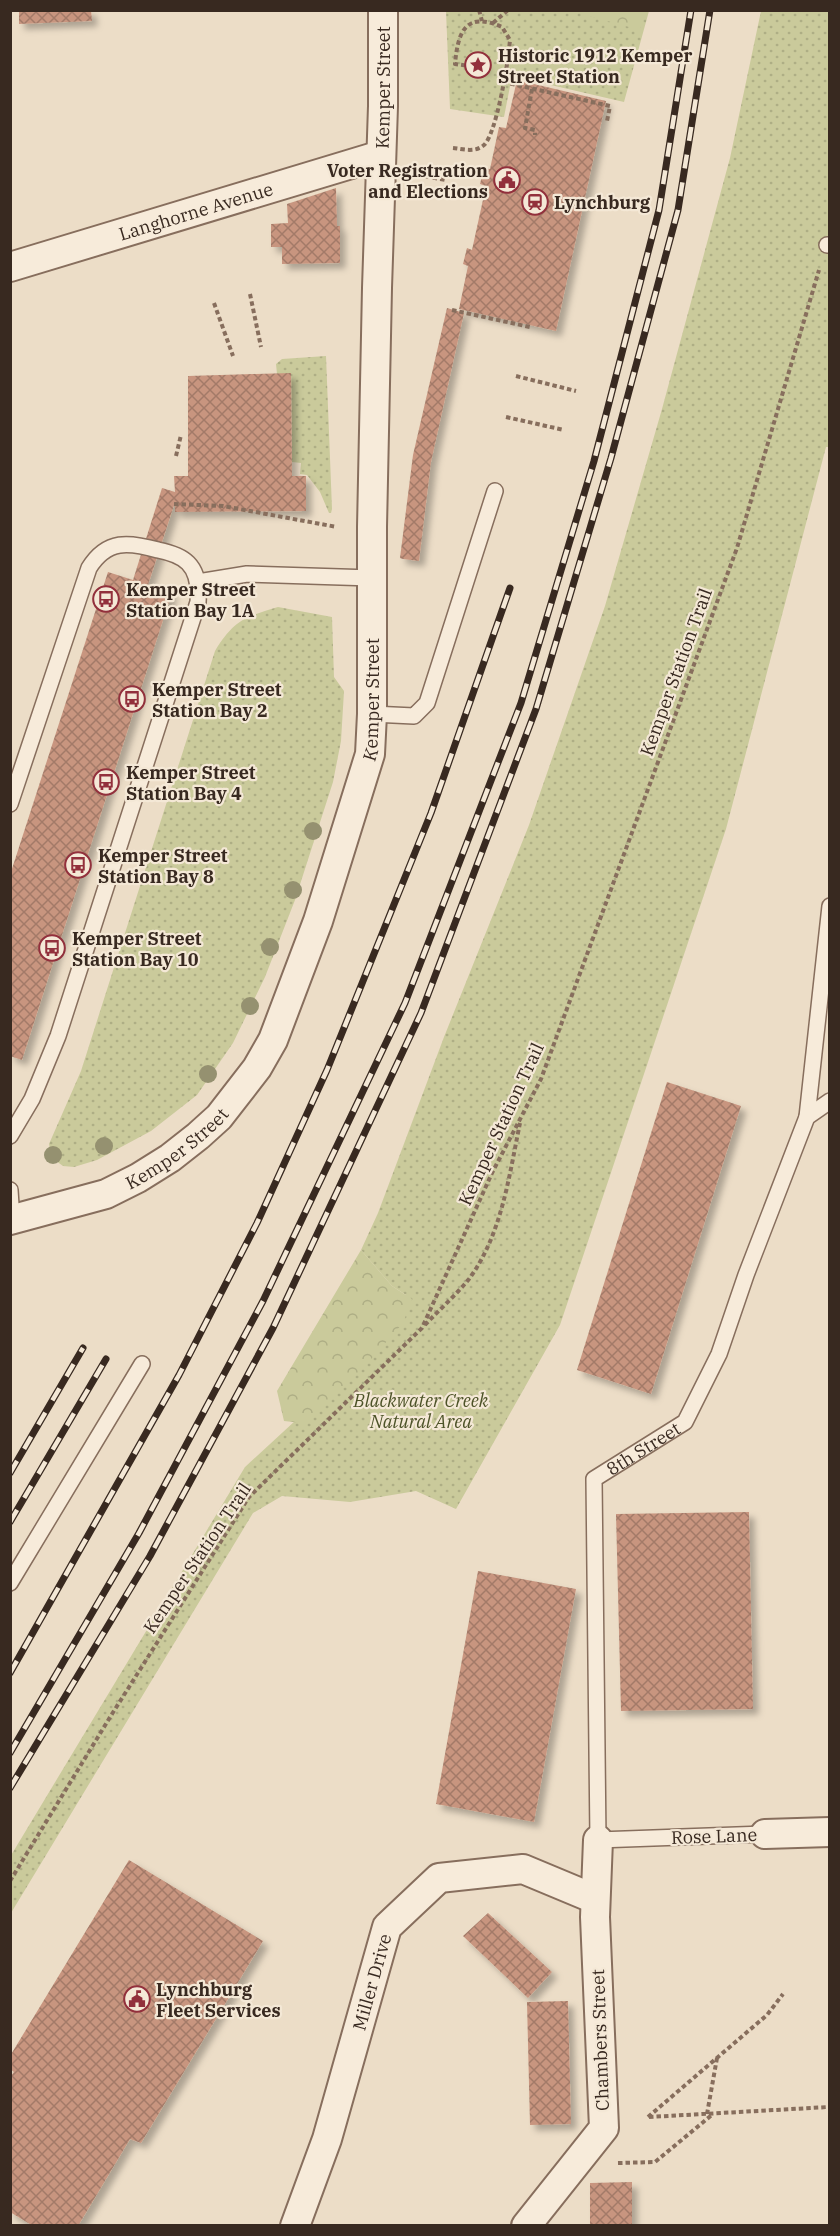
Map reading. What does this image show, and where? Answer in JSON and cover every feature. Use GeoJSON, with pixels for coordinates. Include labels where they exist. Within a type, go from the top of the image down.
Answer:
{"type":"FeatureCollection","features":[{"type":"Feature","properties":{"kind":"street","name":"Kemper Street"},"geometry":{"type":"LineString","coordinates":[[11,1220],[106,1194],[138,1178],[170,1158],[219,1117],[257,1068],[273,1040],[318,921],[370,754],[383,10]]}},
{"type":"Feature","properties":{"kind":"street","name":"Langhorne Avenue"},"geometry":{"type":"LineString","coordinates":[[10,267],[381,155]]}},
{"type":"Feature","properties":{"kind":"street","name":"Rose Lane"},"geometry":{"type":"LineString","coordinates":[[765,1834],[830,1832]]}},
{"type":"Feature","properties":{"kind":"street","name":"8th Street"},"geometry":{"type":"LineString","coordinates":[[595,1899],[598,1840]]}},
{"type":"Feature","properties":{"kind":"street","name":"Miller Drive"},"geometry":{"type":"LineString","coordinates":[[296,2226],[327,2139],[387,1927],[439,1878],[522,1869],[595,1899]]}},
{"type":"Feature","properties":{"kind":"street","name":"Chambers Street"},"geometry":{"type":"LineString","coordinates":[[526,2226],[604,2128],[595,1899]]}},
{"type":"Feature","properties":{"kind":"lane"},"geometry":{"type":"LineString","coordinates":[[372,714],[414,716],[428,703],[495,491]]}},
{"type":"Feature","properties":{"kind":"lane"},"geometry":{"type":"LineString","coordinates":[[10,804],[89,568],[96,557],[122,544],[138,544],[175,555],[188,563],[198,582],[198,602],[58,1036],[32,1099],[10,1136]]}},
{"type":"Feature","properties":{"kind":"lane"},"geometry":{"type":"LineString","coordinates":[[198,582],[247,574],[372,578]]}},
{"type":"Feature","properties":{"kind":"lane"},"geometry":{"type":"LineString","coordinates":[[807,1117],[830,906]]}},
{"type":"Feature","properties":{"kind":"lane"},"geometry":{"type":"LineString","coordinates":[[807,1117],[830,1101]]}},
{"type":"Feature","properties":{"kind":"lane","name":"8th Street"},"geometry":{"type":"LineString","coordinates":[[598,1840],[594,1479],[685,1422],[719,1354],[746,1275],[807,1117]]}},
{"type":"Feature","properties":{"kind":"lane"},"geometry":{"type":"LineString","coordinates":[[10,1190],[11,1220]]}},
{"type":"Feature","properties":{"kind":"lane"},"geometry":{"type":"LineString","coordinates":[[10,1583],[142,1364]]}},
{"type":"Feature","properties":{"kind":"lane","name":"Rose Lane"},"geometry":{"type":"LineString","coordinates":[[598,1840],[765,1834]]}},
{"type":"Feature","properties":{"kind":"path"},"geometry":{"type":"LineString","coordinates":[[479,10],[482,21]]}},
{"type":"Feature","properties":{"kind":"path"},"geometry":{"type":"LineString","coordinates":[[494,23],[508,10]]}},
{"type":"Feature","properties":{"kind":"path"},"geometry":{"type":"LineString","coordinates":[[453,148],[475,150],[485,144],[492,132],[508,64],[510,40],[502,27],[482,21],[474,21],[467,25],[458,43],[455,64],[470,66]]}},
{"type":"Feature","properties":{"kind":"path"},"geometry":{"type":"LineString","coordinates":[[503,82],[610,106],[607,121]]}},
{"type":"Feature","properties":{"kind":"path"},"geometry":{"type":"LineString","coordinates":[[532,89],[525,128],[536,130],[535,135]]}},
{"type":"Feature","properties":{"kind":"path"},"geometry":{"type":"LineString","coordinates":[[418,175],[446,180]]}},
{"type":"Feature","properties":{"kind":"path","name":"Kemper Station Trail"},"geometry":{"type":"LineString","coordinates":[[10,1881],[249,1497],[422,1328],[492,1173],[541,1079],[736,548],[828,245]]}},
{"type":"Feature","properties":{"kind":"path"},"geometry":{"type":"LineString","coordinates":[[250,294],[261,347]]}},
{"type":"Feature","properties":{"kind":"path"},"geometry":{"type":"LineString","coordinates":[[214,303],[233,356]]}},
{"type":"Feature","properties":{"kind":"path"},"geometry":{"type":"LineString","coordinates":[[452,310],[530,327],[531,325]]}},
{"type":"Feature","properties":{"kind":"path"},"geometry":{"type":"LineString","coordinates":[[516,376],[576,391]]}},
{"type":"Feature","properties":{"kind":"path"},"geometry":{"type":"LineString","coordinates":[[506,417],[564,430]]}},
{"type":"Feature","properties":{"kind":"path"},"geometry":{"type":"LineString","coordinates":[[176,456],[181,435]]}},
{"type":"Feature","properties":{"kind":"path"},"geometry":{"type":"LineString","coordinates":[[174,504],[223,506],[338,527]]}},
{"type":"Feature","properties":{"kind":"path"},"geometry":{"type":"LineString","coordinates":[[422,1328],[468,1279],[491,1240],[504,1201],[522,1116]]}},
{"type":"Feature","properties":{"kind":"path"},"geometry":{"type":"LineString","coordinates":[[783,1994],[766,2015],[648,2117],[828,2107]]}},
{"type":"Feature","properties":{"kind":"path"},"geometry":{"type":"LineString","coordinates":[[707,2114],[717,2057]]}},
{"type":"Feature","properties":{"kind":"path"},"geometry":{"type":"LineString","coordinates":[[655,2162],[714,2113]]}},
{"type":"Feature","properties":{"kind":"green space"},"geometry":{"type":"Polygon","coordinates":[[[583,10],[645,11],[640,30],[582,14],[583,10]]]}},
{"type":"Feature","properties":{"kind":"green space"},"geometry":{"type":"Polygon","coordinates":[[[446,11],[649,11],[624,102],[512,76],[504,117],[450,109],[446,11]]]}},
{"type":"Feature","properties":{"kind":"green space","name":"Blackwater Creek Natural Area"},"geometry":{"type":"Polygon","coordinates":[[[761,11],[829,11],[829,447],[826,447],[726,829],[560,1325],[456,1509],[416,1491],[350,1502],[282,1496],[253,1513],[11,1913],[10,1857],[245,1467],[334,1385],[406,1295],[392,1286],[361,1250],[378,1213],[444,1037],[529,825],[605,606],[662,409],[730,158],[761,11]]]}},
{"type":"Feature","properties":{"kind":"green space"},"geometry":{"type":"Polygon","coordinates":[[[326,356],[331,513],[320,492],[307,475],[300,474],[301,463],[292,462],[291,374],[277,374],[276,364],[282,359],[326,356]]]}},
{"type":"Feature","properties":{"kind":"green space"},"geometry":{"type":"Polygon","coordinates":[[[278,607],[332,617],[334,677],[344,691],[341,741],[333,782],[295,900],[265,977],[233,1043],[197,1095],[151,1131],[97,1160],[74,1167],[63,1166],[52,1158],[49,1144],[81,1071],[215,651],[228,632],[241,621],[278,607]]]}},
{"type":"Feature","properties":{"kind":"green space"},"geometry":{"type":"Polygon","coordinates":[[[361,1250],[392,1286],[412,1299],[403,1323],[364,1367],[302,1423],[284,1421],[277,1391],[361,1250]]]}},
{"type":"Feature","properties":{"kind":"building"},"geometry":{"type":"Polygon","coordinates":[[[19,10],[91,10],[92,21],[19,24],[19,10]]]}},
{"type":"Feature","properties":{"kind":"building"},"geometry":{"type":"Polygon","coordinates":[[[481,61],[486,66],[481,71],[476,66],[481,61]]]}},
{"type":"Feature","properties":{"kind":"building"},"geometry":{"type":"Polygon","coordinates":[[[517,80],[606,101],[556,331],[459,309],[468,266],[463,264],[467,248],[472,250],[486,186],[480,184],[484,168],[490,169],[499,127],[506,128],[517,80]]]}},
{"type":"Feature","properties":{"kind":"building"},"geometry":{"type":"Polygon","coordinates":[[[336,188],[337,226],[340,226],[340,263],[282,264],[282,247],[271,247],[271,224],[288,223],[287,204],[336,188]]]}},
{"type":"Feature","properties":{"kind":"building"},"geometry":{"type":"Polygon","coordinates":[[[447,308],[464,313],[431,462],[419,561],[403,559],[400,558],[413,455],[447,308]]]}},
{"type":"Feature","properties":{"kind":"building"},"geometry":{"type":"Polygon","coordinates":[[[291,373],[292,476],[306,476],[306,511],[175,512],[175,502],[148,585],[172,592],[22,1060],[10,1056],[10,875],[108,572],[133,580],[162,488],[175,492],[174,476],[188,476],[188,376],[291,373]]]}},
{"type":"Feature","properties":{"kind":"building"},"geometry":{"type":"Polygon","coordinates":[[[667,1082],[741,1106],[651,1394],[577,1370],[667,1082]]]}},
{"type":"Feature","properties":{"kind":"building"},"geometry":{"type":"Polygon","coordinates":[[[749,1512],[753,1709],[621,1711],[616,1514],[749,1512]]]}},
{"type":"Feature","properties":{"kind":"building"},"geometry":{"type":"Polygon","coordinates":[[[478,1571],[576,1589],[534,1822],[436,1804],[478,1571]]]}},
{"type":"Feature","properties":{"kind":"building","name":"Lynchburg Fleet Services"},"geometry":{"type":"Polygon","coordinates":[[[129,1860],[263,1941],[141,2143],[130,2139],[78,2226],[33,2226],[10,2212],[10,2077],[14,2072],[10,2069],[10,2056],[129,1860]]]}},
{"type":"Feature","properties":{"kind":"building"},"geometry":{"type":"Polygon","coordinates":[[[488,1913],[552,1972],[528,1998],[463,1936],[488,1913]]]}},
{"type":"Feature","properties":{"kind":"building"},"geometry":{"type":"Polygon","coordinates":[[[568,2001],[571,2124],[530,2125],[527,2002],[568,2001]]]}},
{"type":"Feature","properties":{"kind":"building"},"geometry":{"type":"Polygon","coordinates":[[[632,2182],[632,2226],[590,2226],[590,2183],[632,2182]]]}},
{"type":"Feature","properties":{"kind":"railway"},"geometry":{"type":"LineString","coordinates":[[10,1753],[139,1533],[263,1301],[405,1003],[521,703],[594,461],[659,210],[691,10]]}},
{"type":"Feature","properties":{"kind":"railway"},"geometry":{"type":"LineString","coordinates":[[10,1788],[150,1556],[273,1328],[421,1013],[536,709],[611,458],[678,210],[710,10]]}},
{"type":"Feature","properties":{"kind":"railway"},"geometry":{"type":"LineString","coordinates":[[10,1673],[179,1375],[257,1223],[327,1070],[431,813],[510,588]]}},
{"type":"Feature","properties":{"kind":"railway"},"geometry":{"type":"LineString","coordinates":[[10,1473],[83,1348]]}},
{"type":"Feature","properties":{"kind":"railway"},"geometry":{"type":"LineString","coordinates":[[10,1522],[106,1359]]}},
{"type":"Feature","properties":{"kind":"place","name":"Historic 1912 Kemper Street Station"},"geometry":{"type":"Point","coordinates":[478,65]}},
{"type":"Feature","properties":{"kind":"place","name":"Voter Registration and Elections"},"geometry":{"type":"Point","coordinates":[507,180]}},
{"type":"Feature","properties":{"kind":"place","name":"Lynchburg"},"geometry":{"type":"Point","coordinates":[535,202]}},
{"type":"Feature","properties":{"kind":"place","name":"Kemper Street Station Bay 1A"},"geometry":{"type":"Point","coordinates":[106,599]}},
{"type":"Feature","properties":{"kind":"place","name":"Kemper Street Station Bay 2"},"geometry":{"type":"Point","coordinates":[132,699]}},
{"type":"Feature","properties":{"kind":"place","name":"Kemper Street Station Bay 4"},"geometry":{"type":"Point","coordinates":[106,782]}},
{"type":"Feature","properties":{"kind":"place","name":"Kemper Street Station Bay 8"},"geometry":{"type":"Point","coordinates":[78,865]}},
{"type":"Feature","properties":{"kind":"place","name":"Kemper Street Station Bay 10"},"geometry":{"type":"Point","coordinates":[52,948]}},
{"type":"Feature","properties":{"kind":"place","name":"Lynchburg Fleet Services"},"geometry":{"type":"Point","coordinates":[137,1999]}}]}
